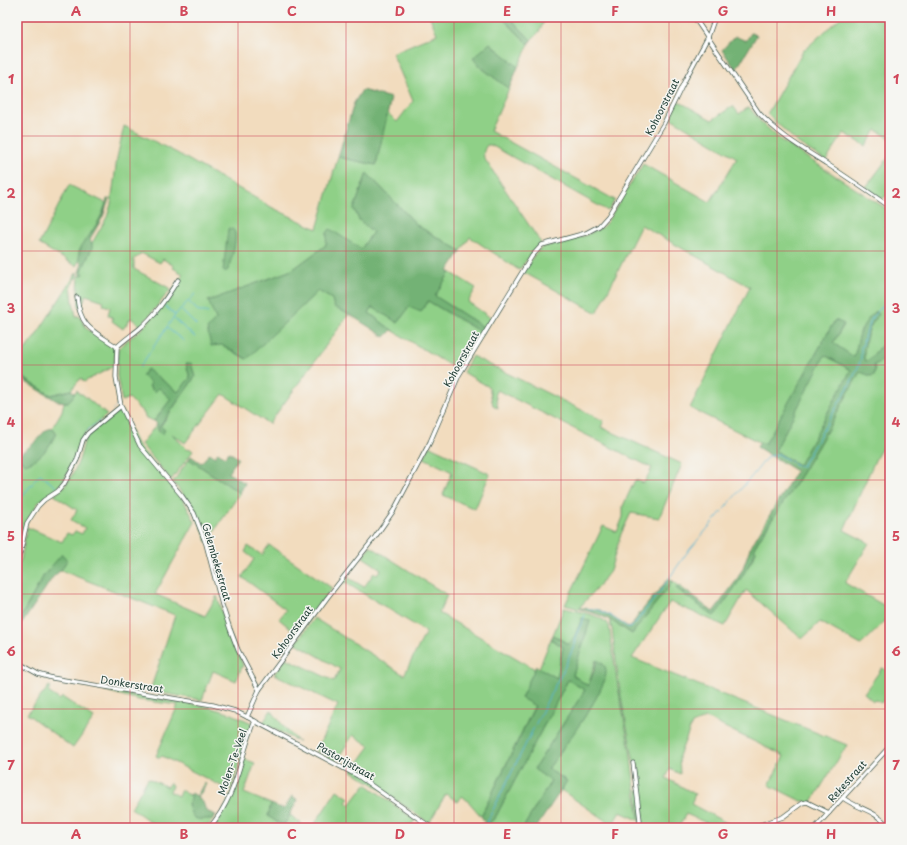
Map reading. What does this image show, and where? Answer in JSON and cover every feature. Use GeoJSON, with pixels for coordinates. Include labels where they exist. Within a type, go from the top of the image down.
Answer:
{"type":"FeatureCollection","features":[{"type":"Feature","properties":{"kind":"street"},"geometry":{"type":"LineString","coordinates":[[694,17],[759,113],[778,132],[890,207]]}},
{"type":"Feature","properties":{"kind":"street","name":"Kohoorstraat"},"geometry":{"type":"LineString","coordinates":[[247,716],[259,690],[322,604],[375,538],[390,516],[430,442],[459,375],[532,256],[542,245],[586,233],[604,222],[664,123],[708,37],[715,17]]}},
{"type":"Feature","properties":{"kind":"street"},"geometry":{"type":"LineString","coordinates":[[77,297],[79,311],[86,326],[117,347],[140,329],[170,293],[178,280]]}},
{"type":"Feature","properties":{"kind":"street","name":"Gelembekestraat"},"geometry":{"type":"LineString","coordinates":[[117,347],[116,377],[121,406],[140,446],[182,496],[194,513],[206,544],[230,629],[238,650],[259,690]]}},
{"type":"Feature","properties":{"kind":"street"},"geometry":{"type":"LineString","coordinates":[[17,561],[20,555],[24,530],[38,506],[61,488],[72,471],[88,433],[121,406]]}},
{"type":"Feature","properties":{"kind":"street","name":"Donkerstraat"},"geometry":{"type":"LineString","coordinates":[[17,662],[38,674],[52,678],[213,705],[247,716]]}},
{"type":"Feature","properties":{"kind":"street","name":"Pastorijstraat"},"geometry":{"type":"LineString","coordinates":[[247,716],[358,776],[432,828]]}},
{"type":"Feature","properties":{"kind":"street","name":"Molen-Te-Veel"},"geometry":{"type":"LineString","coordinates":[[208,828],[222,811],[232,793],[255,721]]}},
{"type":"Feature","properties":{"kind":"street","name":"Rekestraat"},"geometry":{"type":"LineString","coordinates":[[815,828],[890,746]]}},
{"type":"Feature","properties":{"kind":"street"},"geometry":{"type":"LineString","coordinates":[[634,763],[640,820],[639,828]]}},
{"type":"Feature","properties":{"kind":"street"},"geometry":{"type":"LineString","coordinates":[[843,798],[872,812],[881,818],[890,828]]}},
{"type":"Feature","properties":{"kind":"street"},"geometry":{"type":"LineString","coordinates":[[752,828],[783,817],[804,802],[829,813]]}},
{"type":"Feature","properties":{"kind":"green space"},"geometry":{"type":"Polygon","coordinates":[[[430,17],[501,17],[529,44],[518,67],[490,43],[478,65],[509,89],[490,131],[615,200],[608,211],[491,145],[487,145],[484,151],[484,158],[541,243],[519,270],[470,237],[461,251],[418,226],[367,173],[354,209],[359,220],[373,232],[361,249],[327,233],[326,245],[292,270],[209,301],[216,319],[222,345],[246,359],[318,291],[332,299],[334,307],[349,314],[269,424],[223,394],[185,443],[172,434],[188,450],[189,448],[193,451],[171,480],[141,444],[157,424],[158,431],[165,430],[160,427],[195,377],[191,364],[186,364],[190,378],[178,392],[147,369],[142,376],[152,383],[149,387],[155,392],[159,388],[171,399],[154,421],[146,418],[143,412],[129,398],[122,401],[117,376],[118,349],[146,325],[169,297],[183,274],[163,259],[160,263],[141,253],[134,259],[134,269],[171,289],[141,326],[131,318],[123,329],[112,321],[113,318],[108,315],[110,307],[103,305],[104,301],[86,295],[81,307],[79,307],[79,275],[81,276],[83,274],[82,271],[92,243],[107,217],[111,204],[117,158],[124,126],[177,153],[273,208],[317,229],[338,157],[376,165],[387,112],[397,122],[413,101],[392,53],[437,34],[430,17]]]}},
{"type":"Feature","properties":{"kind":"green space"},"geometry":{"type":"Polygon","coordinates":[[[501,17],[509,17],[531,40],[529,44],[501,17]]]}},
{"type":"Feature","properties":{"kind":"green space"},"geometry":{"type":"Polygon","coordinates":[[[509,17],[546,17],[539,32],[531,40],[509,17]]]}},
{"type":"Feature","properties":{"kind":"green space"},"geometry":{"type":"Polygon","coordinates":[[[841,17],[890,17],[890,138],[876,130],[866,146],[844,133],[826,161],[798,143],[767,114],[803,51],[841,17]]]}},
{"type":"Feature","properties":{"kind":"green space"},"geometry":{"type":"Polygon","coordinates":[[[751,33],[757,35],[736,70],[722,50],[735,36],[746,41],[751,33]]]}},
{"type":"Feature","properties":{"kind":"green space"},"geometry":{"type":"Polygon","coordinates":[[[490,43],[518,67],[509,89],[478,65],[473,58],[490,43]]]}},
{"type":"Feature","properties":{"kind":"green space"},"geometry":{"type":"Polygon","coordinates":[[[362,90],[391,98],[376,165],[338,157],[354,103],[362,90]]]}},
{"type":"Feature","properties":{"kind":"green space"},"geometry":{"type":"Polygon","coordinates":[[[678,101],[712,120],[733,106],[739,114],[749,107],[760,121],[783,142],[890,211],[890,338],[870,359],[866,361],[864,359],[867,335],[879,314],[861,329],[854,358],[833,343],[844,325],[835,320],[765,445],[690,408],[750,287],[641,225],[597,313],[523,272],[535,254],[543,247],[584,236],[601,228],[607,222],[643,164],[710,202],[737,158],[669,117],[678,101]]]}},
{"type":"Feature","properties":{"kind":"green space"},"geometry":{"type":"Polygon","coordinates":[[[890,155],[890,193],[882,199],[866,187],[890,155]]]}},
{"type":"Feature","properties":{"kind":"green space"},"geometry":{"type":"Polygon","coordinates":[[[367,173],[418,226],[461,251],[448,271],[450,272],[435,296],[485,328],[482,333],[428,301],[421,312],[409,307],[398,323],[372,307],[369,313],[392,330],[385,337],[352,316],[334,307],[332,299],[318,291],[247,359],[222,345],[211,346],[207,329],[216,319],[208,301],[292,270],[326,245],[327,233],[330,229],[361,249],[373,232],[359,220],[354,209],[367,173]]]}},
{"type":"Feature","properties":{"kind":"green space"},"geometry":{"type":"Polygon","coordinates":[[[69,185],[106,203],[97,224],[81,247],[78,257],[80,259],[76,266],[39,244],[69,185]]]}},
{"type":"Feature","properties":{"kind":"green space"},"geometry":{"type":"Polygon","coordinates":[[[107,199],[109,199],[103,217],[90,239],[92,248],[82,271],[84,274],[81,276],[79,272],[82,264],[79,261],[79,252],[83,243],[103,214],[107,199]]]}},
{"type":"Feature","properties":{"kind":"green space"},"geometry":{"type":"Polygon","coordinates":[[[230,228],[234,230],[235,233],[234,246],[228,270],[223,271],[228,229],[230,228]]]}},
{"type":"Feature","properties":{"kind":"green space"},"geometry":{"type":"Polygon","coordinates":[[[77,272],[77,278],[74,279],[71,285],[76,316],[79,316],[87,329],[114,347],[114,366],[84,382],[81,378],[71,390],[51,395],[25,379],[17,376],[17,360],[35,337],[77,272]]]}},
{"type":"Feature","properties":{"kind":"green space"},"geometry":{"type":"Polygon","coordinates":[[[450,272],[476,288],[468,302],[491,318],[485,328],[435,296],[450,272]]]}},
{"type":"Feature","properties":{"kind":"green space"},"geometry":{"type":"Polygon","coordinates":[[[428,301],[482,333],[459,371],[392,330],[369,313],[372,306],[398,323],[409,307],[428,301]]]}},
{"type":"Feature","properties":{"kind":"green space"},"geometry":{"type":"Polygon","coordinates":[[[876,311],[879,314],[867,335],[864,359],[866,361],[870,359],[890,338],[890,357],[874,365],[874,375],[871,376],[860,372],[789,494],[754,548],[756,551],[742,576],[716,614],[714,616],[712,615],[676,588],[678,585],[713,612],[736,581],[743,568],[750,548],[796,471],[757,447],[760,442],[765,444],[835,320],[844,324],[833,343],[854,357],[860,332],[876,311]],[[825,355],[775,451],[799,465],[851,370],[825,355]]]}},
{"type":"Feature","properties":{"kind":"green space"},"geometry":{"type":"Polygon","coordinates":[[[824,355],[851,370],[799,465],[775,451],[824,355]]]}},
{"type":"Feature","properties":{"kind":"green space"},"geometry":{"type":"Polygon","coordinates":[[[472,356],[604,421],[601,427],[682,464],[659,518],[631,513],[621,534],[610,571],[579,608],[583,608],[583,610],[565,605],[603,526],[617,532],[623,517],[623,506],[635,480],[644,483],[652,468],[497,390],[495,393],[498,408],[493,405],[489,387],[463,372],[472,356]]]}},
{"type":"Feature","properties":{"kind":"green space"},"geometry":{"type":"Polygon","coordinates":[[[890,357],[890,434],[876,458],[844,530],[869,543],[845,583],[890,609],[882,623],[861,645],[820,622],[802,639],[746,590],[725,626],[670,602],[632,658],[847,745],[811,803],[801,801],[769,785],[784,756],[706,718],[692,724],[679,756],[680,774],[670,769],[666,778],[695,794],[691,804],[736,828],[718,828],[686,814],[678,828],[641,828],[637,790],[641,792],[638,765],[634,763],[620,692],[612,629],[609,619],[632,634],[673,581],[678,585],[676,588],[712,615],[747,569],[756,552],[754,548],[808,464],[860,371],[871,376],[874,375],[874,365],[890,357]]]}},
{"type":"Feature","properties":{"kind":"green space"},"geometry":{"type":"Polygon","coordinates":[[[191,363],[195,377],[160,426],[165,430],[162,434],[154,421],[171,399],[159,388],[155,392],[149,386],[151,383],[142,376],[147,369],[178,392],[190,378],[186,364],[191,363]]]}},
{"type":"Feature","properties":{"kind":"green space"},"geometry":{"type":"Polygon","coordinates":[[[25,379],[51,395],[71,390],[75,393],[68,402],[57,401],[24,381],[25,379]]]}},
{"type":"Feature","properties":{"kind":"green space"},"geometry":{"type":"Polygon","coordinates":[[[77,390],[79,394],[82,394],[107,415],[89,429],[84,435],[73,464],[59,488],[38,503],[26,523],[21,541],[17,537],[17,456],[22,462],[39,455],[46,449],[56,433],[52,428],[62,411],[64,402],[68,402],[77,390]]]}},
{"type":"Feature","properties":{"kind":"green space"},"geometry":{"type":"Polygon","coordinates":[[[118,411],[122,411],[137,444],[179,494],[195,522],[155,594],[205,616],[217,596],[228,631],[243,665],[236,681],[213,671],[202,700],[150,691],[175,615],[60,570],[62,569],[44,575],[18,622],[17,621],[17,566],[21,560],[27,527],[62,542],[67,533],[72,535],[75,531],[82,534],[85,528],[71,520],[77,510],[54,495],[66,484],[72,475],[88,434],[118,411]]]}},
{"type":"Feature","properties":{"kind":"green space"},"geometry":{"type":"Polygon","coordinates":[[[52,428],[56,433],[48,448],[40,456],[25,464],[17,456],[32,445],[46,430],[52,428]]]}},
{"type":"Feature","properties":{"kind":"green space"},"geometry":{"type":"Polygon","coordinates":[[[430,446],[490,474],[475,509],[443,495],[452,472],[424,458],[430,446]]]}},
{"type":"Feature","properties":{"kind":"green space"},"geometry":{"type":"Polygon","coordinates":[[[218,452],[225,457],[229,452],[238,458],[228,473],[245,483],[240,493],[189,459],[191,456],[201,463],[210,453],[215,457],[218,452]]]}},
{"type":"Feature","properties":{"kind":"green space"},"geometry":{"type":"Polygon","coordinates":[[[189,459],[240,493],[207,542],[201,525],[193,510],[173,482],[189,459]]]}},
{"type":"Feature","properties":{"kind":"green space"},"geometry":{"type":"Polygon","coordinates":[[[269,545],[332,588],[298,635],[279,619],[286,610],[242,577],[254,559],[245,552],[248,546],[262,555],[269,545]]]}},
{"type":"Feature","properties":{"kind":"green space"},"geometry":{"type":"Polygon","coordinates":[[[370,546],[447,595],[439,613],[535,669],[521,698],[535,705],[481,816],[462,796],[458,802],[446,794],[429,823],[352,771],[370,746],[353,735],[336,761],[316,751],[338,705],[274,674],[286,658],[334,681],[340,669],[296,643],[314,618],[404,675],[426,632],[343,581],[347,577],[364,587],[374,573],[377,575],[381,569],[363,557],[370,546]]]}},
{"type":"Feature","properties":{"kind":"green space"},"geometry":{"type":"Polygon","coordinates":[[[62,554],[67,560],[62,569],[53,577],[19,628],[17,626],[17,621],[19,621],[44,575],[62,554]]]}},
{"type":"Feature","properties":{"kind":"green space"},"geometry":{"type":"Polygon","coordinates":[[[669,578],[673,581],[632,634],[609,619],[583,610],[583,608],[600,610],[630,628],[639,614],[669,578]]]}},
{"type":"Feature","properties":{"kind":"green space"},"geometry":{"type":"Polygon","coordinates":[[[564,608],[596,616],[606,622],[609,626],[618,687],[630,750],[639,820],[620,812],[612,825],[561,790],[567,781],[548,769],[589,710],[605,680],[596,660],[588,686],[573,675],[590,621],[582,618],[574,638],[568,644],[553,635],[564,608]]]}},
{"type":"Feature","properties":{"kind":"green space"},"geometry":{"type":"Polygon","coordinates":[[[582,618],[590,621],[573,675],[588,686],[597,660],[604,665],[606,671],[605,680],[592,705],[573,735],[548,769],[567,781],[536,828],[523,828],[551,781],[534,769],[585,690],[568,680],[495,818],[483,828],[478,828],[485,822],[481,816],[535,706],[521,698],[536,666],[557,678],[563,647],[551,639],[553,635],[568,644],[574,638],[582,618]]]}},
{"type":"Feature","properties":{"kind":"green space"},"geometry":{"type":"Polygon","coordinates":[[[551,639],[563,647],[557,678],[539,668],[551,639]]]}},
{"type":"Feature","properties":{"kind":"green space"},"geometry":{"type":"Polygon","coordinates":[[[882,668],[890,672],[890,693],[881,703],[876,700],[873,701],[864,693],[882,668]]]}},
{"type":"Feature","properties":{"kind":"green space"},"geometry":{"type":"Polygon","coordinates":[[[568,680],[585,690],[534,769],[551,781],[523,828],[504,828],[498,825],[497,828],[483,828],[495,818],[568,680]]]}},
{"type":"Feature","properties":{"kind":"green space"},"geometry":{"type":"Polygon","coordinates":[[[49,686],[51,687],[48,692],[60,700],[62,697],[94,718],[73,748],[27,714],[49,686]]]}},
{"type":"Feature","properties":{"kind":"green space"},"geometry":{"type":"Polygon","coordinates":[[[102,690],[205,706],[232,714],[252,723],[231,789],[229,790],[162,756],[160,758],[156,756],[178,705],[139,700],[102,690]]]}},
{"type":"Feature","properties":{"kind":"green space"},"geometry":{"type":"Polygon","coordinates":[[[271,710],[285,728],[299,742],[263,723],[271,710]]]}},
{"type":"Feature","properties":{"kind":"green space"},"geometry":{"type":"Polygon","coordinates":[[[244,759],[255,763],[244,793],[271,804],[268,816],[285,823],[290,815],[302,824],[299,828],[211,828],[223,812],[238,778],[244,759]]]}},
{"type":"Feature","properties":{"kind":"green space"},"geometry":{"type":"Polygon","coordinates":[[[148,778],[167,787],[169,783],[172,785],[170,792],[178,796],[181,790],[192,797],[188,805],[192,815],[213,820],[206,828],[159,828],[131,808],[148,778]]]}},
{"type":"Feature","properties":{"kind":"green space"},"geometry":{"type":"Polygon","coordinates":[[[204,783],[206,784],[198,798],[203,802],[206,811],[216,815],[213,820],[196,819],[191,814],[188,805],[192,797],[189,795],[191,793],[197,796],[204,783]]]}},
{"type":"Feature","properties":{"kind":"green space"},"geometry":{"type":"Polygon","coordinates":[[[366,784],[415,820],[409,828],[312,828],[337,790],[349,798],[346,802],[350,805],[366,784]]]}},
{"type":"Feature","properties":{"kind":"green space"},"geometry":{"type":"Polygon","coordinates":[[[292,796],[298,800],[284,825],[281,825],[268,816],[271,804],[284,809],[292,796]]]}},
{"type":"Feature","properties":{"kind":"waterway"},"geometry":{"type":"LineString","coordinates":[[587,609],[598,610],[629,628],[632,627],[661,590],[686,554],[767,457],[778,454],[800,467],[802,466],[850,384],[859,365],[861,348],[865,334],[873,316],[883,306],[890,288]]}},
{"type":"Feature","properties":{"kind":"waterway"},"geometry":{"type":"LineString","coordinates":[[144,361],[175,315],[195,294]]}},
{"type":"Feature","properties":{"kind":"waterway"},"geometry":{"type":"LineString","coordinates":[[188,301],[199,312],[208,313]]}},
{"type":"Feature","properties":{"kind":"waterway"},"geometry":{"type":"LineString","coordinates":[[165,306],[175,315]]}},
{"type":"Feature","properties":{"kind":"waterway"},"geometry":{"type":"LineString","coordinates":[[180,309],[196,325]]}},
{"type":"Feature","properties":{"kind":"waterway"},"geometry":{"type":"LineString","coordinates":[[173,318],[195,337]]}},
{"type":"Feature","properties":{"kind":"waterway"},"geometry":{"type":"LineString","coordinates":[[167,328],[184,341]]}},
{"type":"Feature","properties":{"kind":"waterway"},"geometry":{"type":"LineString","coordinates":[[140,367],[143,362]]}},
{"type":"Feature","properties":{"kind":"waterway"},"geometry":{"type":"LineString","coordinates":[[113,410],[117,406]]}},
{"type":"Feature","properties":{"kind":"waterway"},"geometry":{"type":"LineString","coordinates":[[85,434],[90,428],[100,421]]}},
{"type":"Feature","properties":{"kind":"waterway"},"geometry":{"type":"LineString","coordinates":[[34,481],[40,474],[56,487]]}},
{"type":"Feature","properties":{"kind":"waterway"},"geometry":{"type":"LineString","coordinates":[[17,502],[33,483]]}},
{"type":"Feature","properties":{"kind":"waterway"},"geometry":{"type":"LineString","coordinates":[[479,828],[486,824],[562,673],[574,646],[575,637],[585,615]]}}]}
